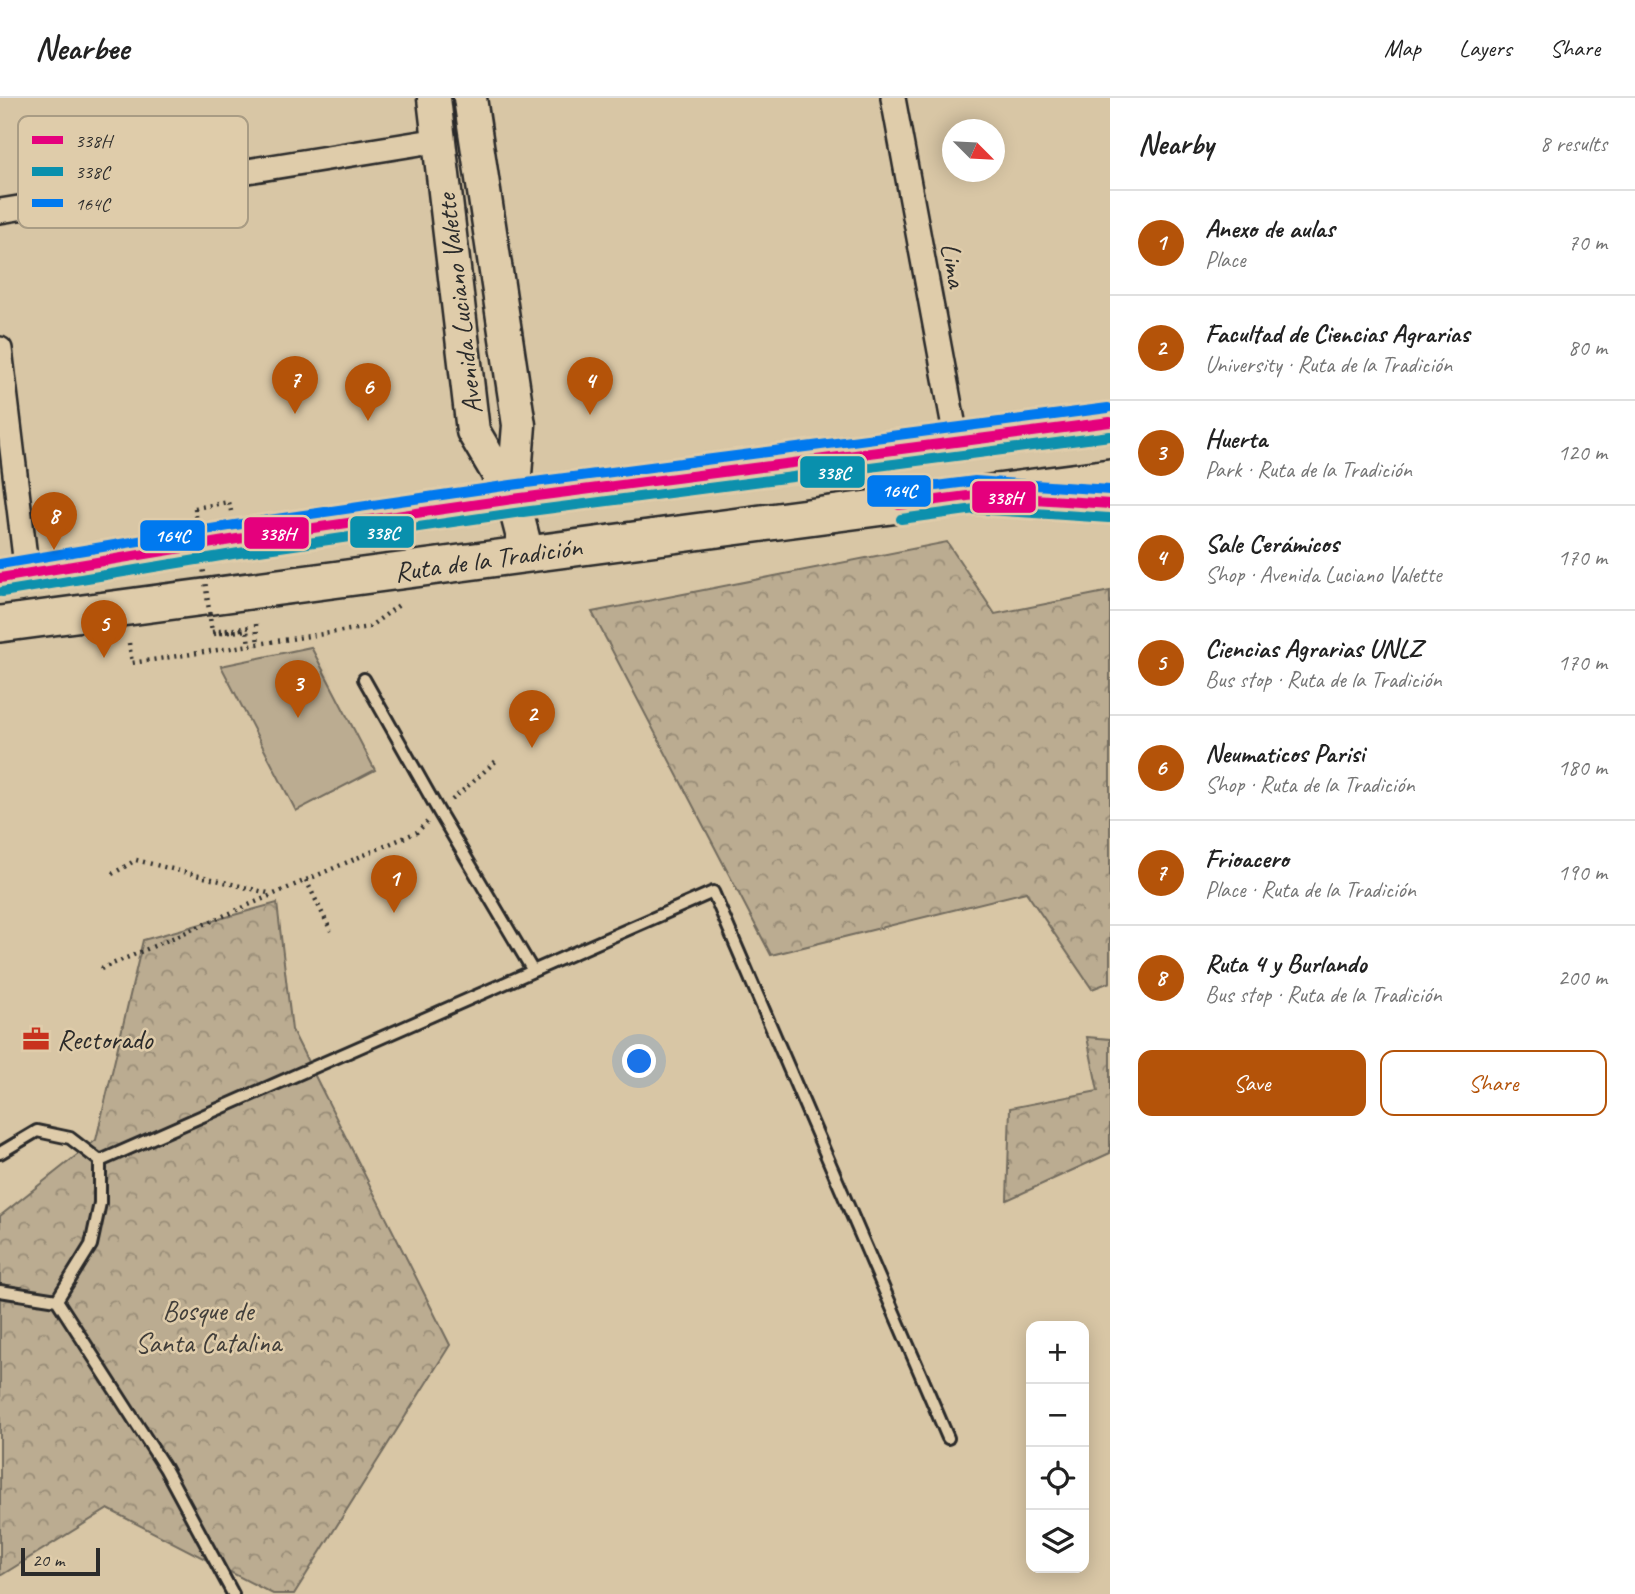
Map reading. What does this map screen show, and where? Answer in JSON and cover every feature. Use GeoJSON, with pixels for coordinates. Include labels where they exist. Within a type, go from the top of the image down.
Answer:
{"type":"FeatureCollection","features":[{"type":"Feature","properties":{"kind":"main road","name":"Avenida Luciano Valette"},"geometry":{"type":"LineString","coordinates":[[434,98],[474,431],[513,499],[527,553]]}},
{"type":"Feature","properties":{"kind":"main road","name":"Avenida Luciano Valette"},"geometry":{"type":"LineString","coordinates":[[470,98],[519,425],[513,499]]}},
{"type":"Feature","properties":{"kind":"main road","name":"Ruta de la Tradición"},"geometry":{"type":"LineString","coordinates":[[13,576],[237,539],[513,499],[1110,422]]}},
{"type":"Feature","properties":{"kind":"main road","name":"Ruta de la Tradición"},"geometry":{"type":"LineString","coordinates":[[0,624],[1110,477]]}},
{"type":"Feature","properties":{"kind":"main road","name":"Ruta de la Tradición"},"geometry":{"type":"LineString","coordinates":[[975,495],[1110,505]]}},
{"type":"Feature","properties":{"kind":"street","name":"Lima"},"geometry":{"type":"LineString","coordinates":[[893,98],[957,443]]}},
{"type":"Feature","properties":{"kind":"street"},"geometry":{"type":"LineString","coordinates":[[248,171],[439,140]]}},
{"type":"Feature","properties":{"kind":"street"},"geometry":{"type":"LineString","coordinates":[[0,211],[18,208]]}},
{"type":"Feature","properties":{"kind":"street"},"geometry":{"type":"LineString","coordinates":[[0,349],[13,576]]}},
{"type":"Feature","properties":{"kind":"lane"},"geometry":{"type":"LineString","coordinates":[[364,679],[533,971]]}},
{"type":"Feature","properties":{"kind":"lane"},"geometry":{"type":"LineString","coordinates":[[100,1161],[713,892],[948,1438]]}},
{"type":"Feature","properties":{"kind":"lane"},"geometry":{"type":"LineString","coordinates":[[0,1153],[37,1131],[70,1138],[100,1161]]}},
{"type":"Feature","properties":{"kind":"lane"},"geometry":{"type":"LineString","coordinates":[[57,1300],[91,1245],[100,1203],[100,1161]]}},
{"type":"Feature","properties":{"kind":"lane"},"geometry":{"type":"LineString","coordinates":[[0,1291],[57,1300],[165,1468],[233,1594]]}},
{"type":"Feature","properties":{"kind":"path"},"geometry":{"type":"LineString","coordinates":[[195,508],[212,632],[251,627],[214,634],[247,630],[250,646]]}},
{"type":"Feature","properties":{"kind":"path"},"geometry":{"type":"LineString","coordinates":[[130,643],[132,663],[369,627],[399,605]]}},
{"type":"Feature","properties":{"kind":"path"},"geometry":{"type":"LineString","coordinates":[[256,624],[258,645]]}},
{"type":"Feature","properties":{"kind":"path"},"geometry":{"type":"LineString","coordinates":[[101,969],[417,832],[496,761]]}},
{"type":"Feature","properties":{"kind":"path"},"geometry":{"type":"LineString","coordinates":[[112,874],[136,860],[272,894]]}},
{"type":"Feature","properties":{"kind":"path"},"geometry":{"type":"LineString","coordinates":[[306,880],[331,932]]}},
{"type":"Feature","properties":{"kind":"green space"},"geometry":{"type":"Polygon","coordinates":[[[947,542],[995,614],[1110,591],[1110,982],[1092,989],[1026,892],[771,955],[592,612],[947,542]]]}},
{"type":"Feature","properties":{"kind":"green space"},"geometry":{"type":"Polygon","coordinates":[[[311,647],[375,770],[296,811],[221,666],[311,647]]]}},
{"type":"Feature","properties":{"kind":"green space","name":"Bosque de Santa Catalina"},"geometry":{"type":"Polygon","coordinates":[[[277,903],[292,1030],[450,1345],[294,1594],[273,1594],[108,1509],[0,1576],[0,1216],[96,1140],[143,940],[277,903]]]}},
{"type":"Feature","properties":{"kind":"green space"},"geometry":{"type":"Polygon","coordinates":[[[1087,1037],[1110,1039],[1110,1153],[1007,1200],[1010,1108],[1098,1091],[1087,1037]]]}},
{"type":"Feature","properties":{"kind":"transit line","name":"164C"},"geometry":{"type":"LineString","coordinates":[[0,564],[235,525],[511,485],[1108,408]]}},
{"type":"Feature","properties":{"kind":"transit line","name":"338H"},"geometry":{"type":"LineString","coordinates":[[0,578],[237,539],[513,499],[1110,422]]}},
{"type":"Feature","properties":{"kind":"transit line","name":"338C"},"geometry":{"type":"LineString","coordinates":[[2,592],[239,553],[515,513],[1110,436]]}},
{"type":"Feature","properties":{"kind":"transit line","name":"164C"},"geometry":{"type":"LineString","coordinates":[[897,491],[975,481],[1110,490]]}},
{"type":"Feature","properties":{"kind":"transit line","name":"338H"},"geometry":{"type":"LineString","coordinates":[[899,505],[975,495],[1110,504]]}},
{"type":"Feature","properties":{"kind":"transit line","name":"338C"},"geometry":{"type":"LineString","coordinates":[[901,519],[975,509],[1109,518]]}},
{"type":"Feature","properties":{"kind":"place","name":"Frioacero"},"geometry":{"type":"Point","coordinates":[295,414]}},
{"type":"Feature","properties":{"kind":"place","name":"Sale Cerámicos"},"geometry":{"type":"Point","coordinates":[590,415]}},
{"type":"Feature","properties":{"kind":"place","name":"Neumaticos Parisi"},"geometry":{"type":"Point","coordinates":[368,421]}},
{"type":"Feature","properties":{"kind":"place","name":"Ruta 4 y Burlando"},"geometry":{"type":"Point","coordinates":[54,550]}},
{"type":"Feature","properties":{"kind":"place","name":"Ciencias Agrarias UNLZ"},"geometry":{"type":"Point","coordinates":[104,658]}},
{"type":"Feature","properties":{"kind":"place","name":"Huerta"},"geometry":{"type":"Point","coordinates":[298,718]}},
{"type":"Feature","properties":{"kind":"place","name":"Facultad de Ciencias Agrarias"},"geometry":{"type":"Point","coordinates":[532,748]}},
{"type":"Feature","properties":{"kind":"place","name":"Anexo de aulas"},"geometry":{"type":"Point","coordinates":[394,913]}},
{"type":"Feature","properties":{"kind":"place","name":"Rectorado"},"geometry":{"type":"Point","coordinates":[36,1039]}}]}
